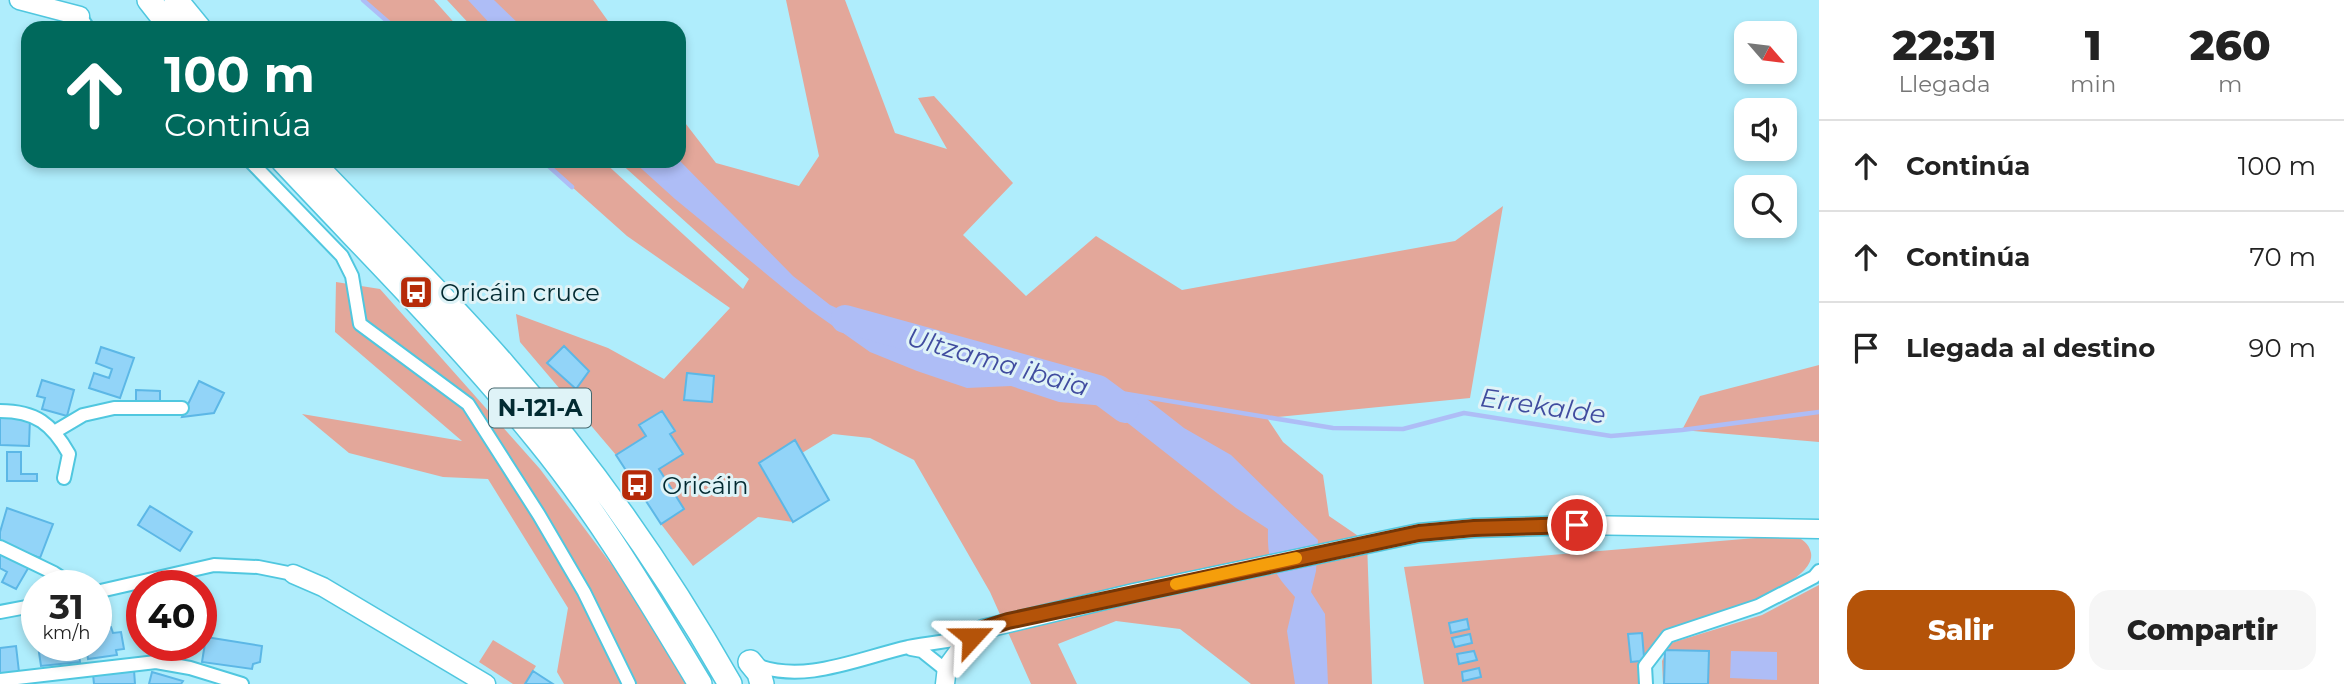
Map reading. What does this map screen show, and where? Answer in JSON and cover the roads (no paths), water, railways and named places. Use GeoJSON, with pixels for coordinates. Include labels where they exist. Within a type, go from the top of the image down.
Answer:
{"type":"FeatureCollection","features":[{"type":"Feature","properties":{"kind":"highway"},"geometry":{"type":"LineString","coordinates":[[149,0],[165,21]]}},
{"type":"Feature","properties":{"kind":"highway"},"geometry":{"type":"LineString","coordinates":[[176,0],[193,21]]}},
{"type":"Feature","properties":{"kind":"highway","name":"N-121-A"},"geometry":{"type":"LineString","coordinates":[[290,168],[449,336],[540,442],[628,565],[700,684]]}},
{"type":"Feature","properties":{"kind":"highway","name":"N-121-A"},"geometry":{"type":"LineString","coordinates":[[318,168],[503,364],[568,442],[649,554],[730,684]]}},
{"type":"Feature","properties":{"kind":"highway"},"geometry":{"type":"LineString","coordinates":[[750,662],[759,673],[762,684]]}},
{"type":"Feature","properties":{"kind":"street"},"geometry":{"type":"LineString","coordinates":[[19,0],[81,21]]}},
{"type":"Feature","properties":{"kind":"street"},"geometry":{"type":"LineString","coordinates":[[257,168],[342,256],[352,276],[360,324],[468,404],[539,515],[577,581],[629,684]]}},
{"type":"Feature","properties":{"kind":"street"},"geometry":{"type":"LineString","coordinates":[[56,431],[83,415],[114,408],[182,408]]}},
{"type":"Feature","properties":{"kind":"street"},"geometry":{"type":"LineString","coordinates":[[0,411],[43,420],[56,431],[69,454],[64,478]]}},
{"type":"Feature","properties":{"kind":"street"},"geometry":{"type":"LineString","coordinates":[[907,648],[922,651],[946,677],[958,652],[972,637],[983,629],[1008,621],[1419,533],[1474,528],[1577,525],[1818,532]]}},
{"type":"Feature","properties":{"kind":"street"},"geometry":{"type":"LineString","coordinates":[[0,547],[48,570]]}},
{"type":"Feature","properties":{"kind":"street"},"geometry":{"type":"LineString","coordinates":[[112,588],[214,565],[258,566],[293,574],[323,587],[486,684]]}},
{"type":"Feature","properties":{"kind":"street"},"geometry":{"type":"LineString","coordinates":[[1646,684],[1645,666],[1668,636],[1758,606],[1814,577],[1819,571]]}},
{"type":"Feature","properties":{"kind":"street"},"geometry":{"type":"LineString","coordinates":[[0,612],[21,608]]}},
{"type":"Feature","properties":{"kind":"street"},"geometry":{"type":"LineString","coordinates":[[750,662],[778,673],[803,675],[907,648],[972,637]]}},
{"type":"Feature","properties":{"kind":"street"},"geometry":{"type":"LineString","coordinates":[[0,680],[156,662],[181,665],[242,684]]}},
{"type":"Feature","properties":{"kind":"water"},"geometry":{"type":"Polygon","coordinates":[[[468,0],[494,0],[516,21],[488,21],[468,0]]]}},
{"type":"Feature","properties":{"kind":"water"},"geometry":{"type":"Polygon","coordinates":[[[686,167],[793,276],[830,305],[882,329],[1098,389],[1143,396],[1184,428],[1231,455],[1318,540],[1316,571],[1311,592],[1325,614],[1328,684],[1295,684],[1287,631],[1295,597],[1281,581],[1270,559],[1268,529],[1236,508],[1106,406],[1059,402],[1011,386],[967,388],[870,352],[809,309],[641,168],[686,167]]]}},
{"type":"Feature","properties":{"kind":"water"},"geometry":{"type":"Polygon","coordinates":[[[1731,651],[1777,652],[1777,680],[1730,678],[1731,651]]]}},
{"type":"Feature","properties":{"kind":"waterway"},"geometry":{"type":"LineString","coordinates":[[363,0],[387,21]]}},
{"type":"Feature","properties":{"kind":"waterway"},"geometry":{"type":"LineString","coordinates":[[551,168],[572,187]]}},
{"type":"Feature","properties":{"kind":"waterway","name":"Ultzama ibaia"},"geometry":{"type":"LineString","coordinates":[[845,319],[1098,389],[1125,409]]}},
{"type":"Feature","properties":{"kind":"waterway","name":"Errekalde"},"geometry":{"type":"LineString","coordinates":[[1098,389],[1112,391]]}},
{"type":"Feature","properties":{"kind":"waterway","name":"Errekalde"},"geometry":{"type":"LineString","coordinates":[[1121,393],[1333,428],[1403,429],[1464,413],[1611,436],[1682,430],[1819,412]]}},
{"type":"Feature","properties":{"kind":"place","name":"Oricáin cruce"},"geometry":{"type":"Point","coordinates":[416,292]}},
{"type":"Feature","properties":{"kind":"place","name":"Oricáin"},"geometry":{"type":"Point","coordinates":[637,485]}}]}
